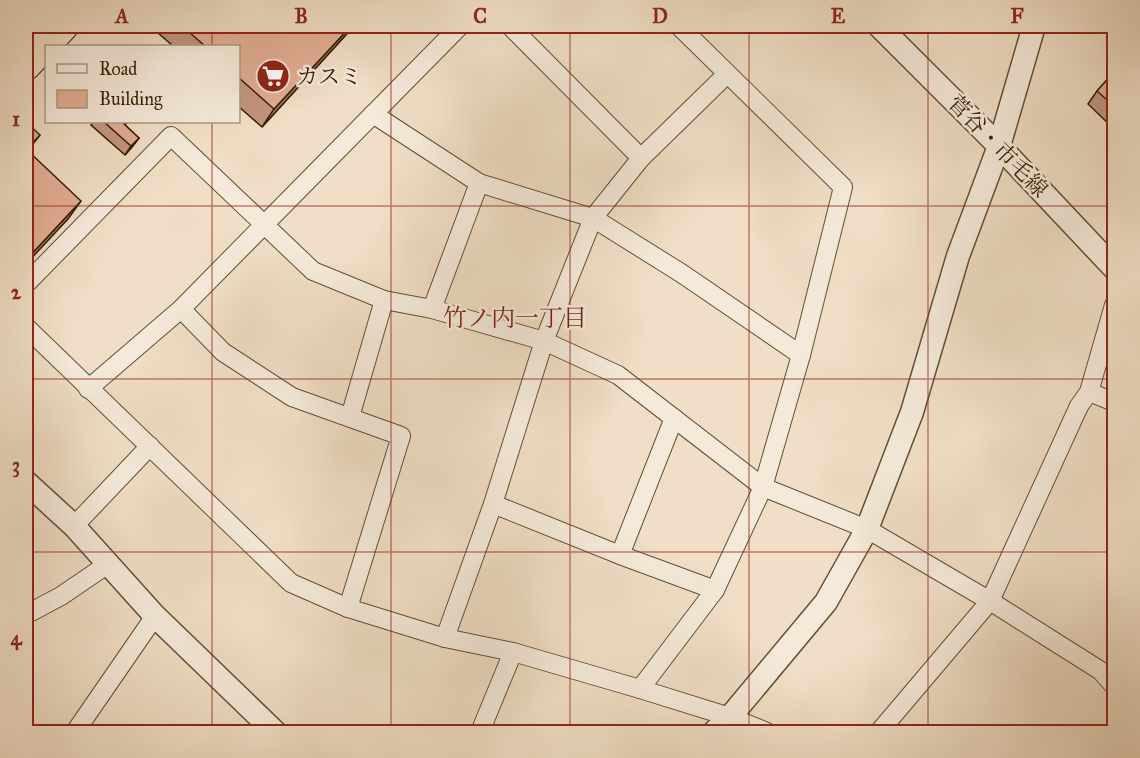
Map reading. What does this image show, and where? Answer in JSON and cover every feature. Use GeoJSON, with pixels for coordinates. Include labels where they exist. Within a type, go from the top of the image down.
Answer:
{"type":"FeatureCollection","features":[{"type":"Feature","properties":{"kind":"highway"},"geometry":{"type":"LineString","coordinates":[[26,65],[63,26]]}},
{"type":"Feature","properties":{"kind":"street"},"geometry":{"type":"LineString","coordinates":[[88,389],[181,309],[460,26]]}},
{"type":"Feature","properties":{"kind":"street"},"geometry":{"type":"LineString","coordinates":[[510,26],[641,158]]}},
{"type":"Feature","properties":{"kind":"street"},"geometry":{"type":"LineString","coordinates":[[640,689],[715,590],[763,487],[801,355],[843,187],[679,26]]}},
{"type":"Feature","properties":{"kind":"street","name":"菅谷・市毛線"},"geometry":{"type":"LineString","coordinates":[[879,26],[999,146],[1114,268]]}},
{"type":"Feature","properties":{"kind":"street"},"geometry":{"type":"LineString","coordinates":[[722,725],[826,602],[867,529],[912,412],[958,256],[999,146],[1034,26]]}},
{"type":"Feature","properties":{"kind":"street"},"geometry":{"type":"LineString","coordinates":[[445,638],[493,504],[544,341],[593,218],[641,158],[727,74]]}},
{"type":"Feature","properties":{"kind":"street"},"geometry":{"type":"LineString","coordinates":[[374,114],[479,183],[593,218],[681,273],[801,355]]}},
{"type":"Feature","properties":{"kind":"street"},"geometry":{"type":"LineString","coordinates":[[26,284],[171,136],[262,225],[313,271],[384,300],[432,309],[544,341],[618,375],[763,487],[867,529],[990,601],[1101,670],[1114,686]]}},
{"type":"Feature","properties":{"kind":"street"},"geometry":{"type":"LineString","coordinates":[[432,309],[479,183]]}},
{"type":"Feature","properties":{"kind":"street"},"geometry":{"type":"LineString","coordinates":[[350,417],[384,300]]}},
{"type":"Feature","properties":{"kind":"street"},"geometry":{"type":"LineString","coordinates":[[879,732],[990,601],[1079,406],[1089,392],[1114,305]]}},
{"type":"Feature","properties":{"kind":"street"},"geometry":{"type":"LineString","coordinates":[[181,309],[223,352],[292,397],[401,436],[348,608]]}},
{"type":"Feature","properties":{"kind":"street"},"geometry":{"type":"LineString","coordinates":[[26,327],[291,583],[348,608],[445,638],[513,652],[640,689],[722,725],[767,732]]}},
{"type":"Feature","properties":{"kind":"street"},"geometry":{"type":"LineString","coordinates":[[1089,392],[1114,402]]}},
{"type":"Feature","properties":{"kind":"street"},"geometry":{"type":"LineString","coordinates":[[620,555],[674,418]]}},
{"type":"Feature","properties":{"kind":"street"},"geometry":{"type":"LineString","coordinates":[[74,526],[150,446]]}},
{"type":"Feature","properties":{"kind":"street"},"geometry":{"type":"LineString","coordinates":[[26,482],[74,526],[154,616],[275,732]]}},
{"type":"Feature","properties":{"kind":"street"},"geometry":{"type":"LineString","coordinates":[[493,504],[715,590]]}},
{"type":"Feature","properties":{"kind":"street"},"geometry":{"type":"LineString","coordinates":[[26,612],[31,612],[62,596],[108,564]]}},
{"type":"Feature","properties":{"kind":"street"},"geometry":{"type":"LineString","coordinates":[[75,732],[154,616]]}},
{"type":"Feature","properties":{"kind":"street"},"geometry":{"type":"LineString","coordinates":[[480,732],[513,652]]}},
{"type":"Feature","properties":{"kind":"building","name":"カスミ"},"geometry":{"type":"Polygon","coordinates":[[[182,26],[351,26],[274,109],[240,79],[240,45],[204,45],[182,26]]]}},
{"type":"Feature","properties":{"kind":"building"},"geometry":{"type":"Polygon","coordinates":[[[1114,72],[1114,106],[1097,91],[1114,72]]]}},
{"type":"Feature","properties":{"kind":"building"},"geometry":{"type":"Polygon","coordinates":[[[26,122],[40,135],[26,150],[26,122]]]}},
{"type":"Feature","properties":{"kind":"building"},"geometry":{"type":"Polygon","coordinates":[[[105,123],[125,123],[139,138],[131,146],[105,123]]]}},
{"type":"Feature","properties":{"kind":"building"},"geometry":{"type":"Polygon","coordinates":[[[26,149],[81,201],[26,260],[26,149]]]}},
{"type":"Feature","properties":{"kind":"place","name":"カスミ"},"geometry":{"type":"Point","coordinates":[273,76]}},
{"type":"Feature","properties":{"kind":"district","name":"竹ノ内一丁目"},"geometry":{"type":"Point","coordinates":[515,318]}}]}
